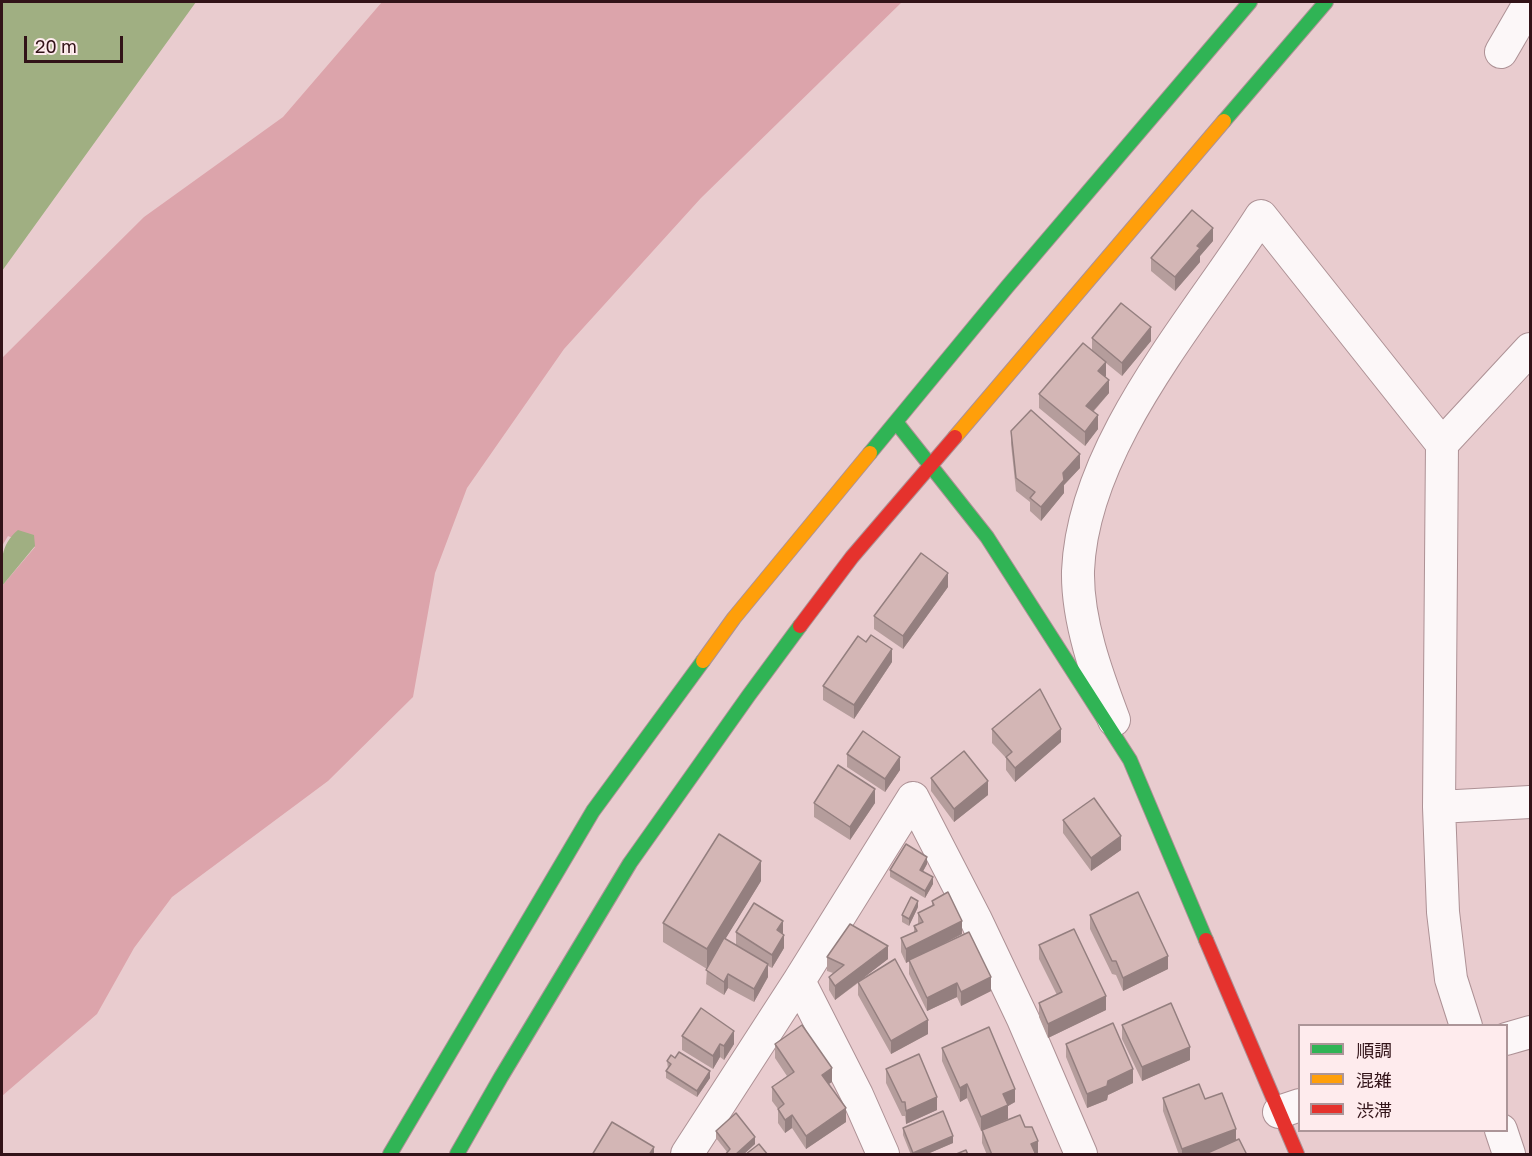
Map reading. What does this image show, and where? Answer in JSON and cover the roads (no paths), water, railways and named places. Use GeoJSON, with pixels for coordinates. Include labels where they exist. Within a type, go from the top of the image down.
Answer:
{"type":"FeatureCollection","features":[{"type":"Feature","properties":{"kind":"street"},"geometry":{"type":"LineString","coordinates":[[390,1155],[593,811],[734,618],[1250,2]]}},
{"type":"Feature","properties":{"kind":"street"},"geometry":{"type":"LineString","coordinates":[[457,1155],[501,1077],[630,863],[749,694],[852,557],[1326,2]]}},
{"type":"Feature","properties":{"kind":"street"},"geometry":{"type":"LineString","coordinates":[[1501,52],[1530,2]]}},
{"type":"Feature","properties":{"kind":"street"},"geometry":{"type":"LineString","coordinates":[[1297,1155],[1289,1109],[1130,760],[1096,672],[1083,620],[1078,572],[1090,500],[1136,401],[1261,216],[1442,444],[1439,807],[1443,912],[1451,979],[1465,1024]]}},
{"type":"Feature","properties":{"kind":"street"},"geometry":{"type":"LineString","coordinates":[[1442,444],[1530,349]]}},
{"type":"Feature","properties":{"kind":"street"},"geometry":{"type":"LineString","coordinates":[[896,422],[987,537],[1130,760]]}},
{"type":"Feature","properties":{"kind":"street"},"geometry":{"type":"LineString","coordinates":[[687,1155],[799,981],[912,798],[976,920],[1023,1019],[1081,1155]]}},
{"type":"Feature","properties":{"kind":"street"},"geometry":{"type":"LineString","coordinates":[[1439,807],[1530,802]]}},
{"type":"Feature","properties":{"kind":"street"},"geometry":{"type":"LineString","coordinates":[[799,981],[857,1095],[883,1155]]}},
{"type":"Feature","properties":{"kind":"street"},"geometry":{"type":"LineString","coordinates":[[1508,1038],[1530,1032]]}},
{"type":"Feature","properties":{"kind":"street"},"geometry":{"type":"LineString","coordinates":[[1501,1132],[1509,1155]]}}]}
